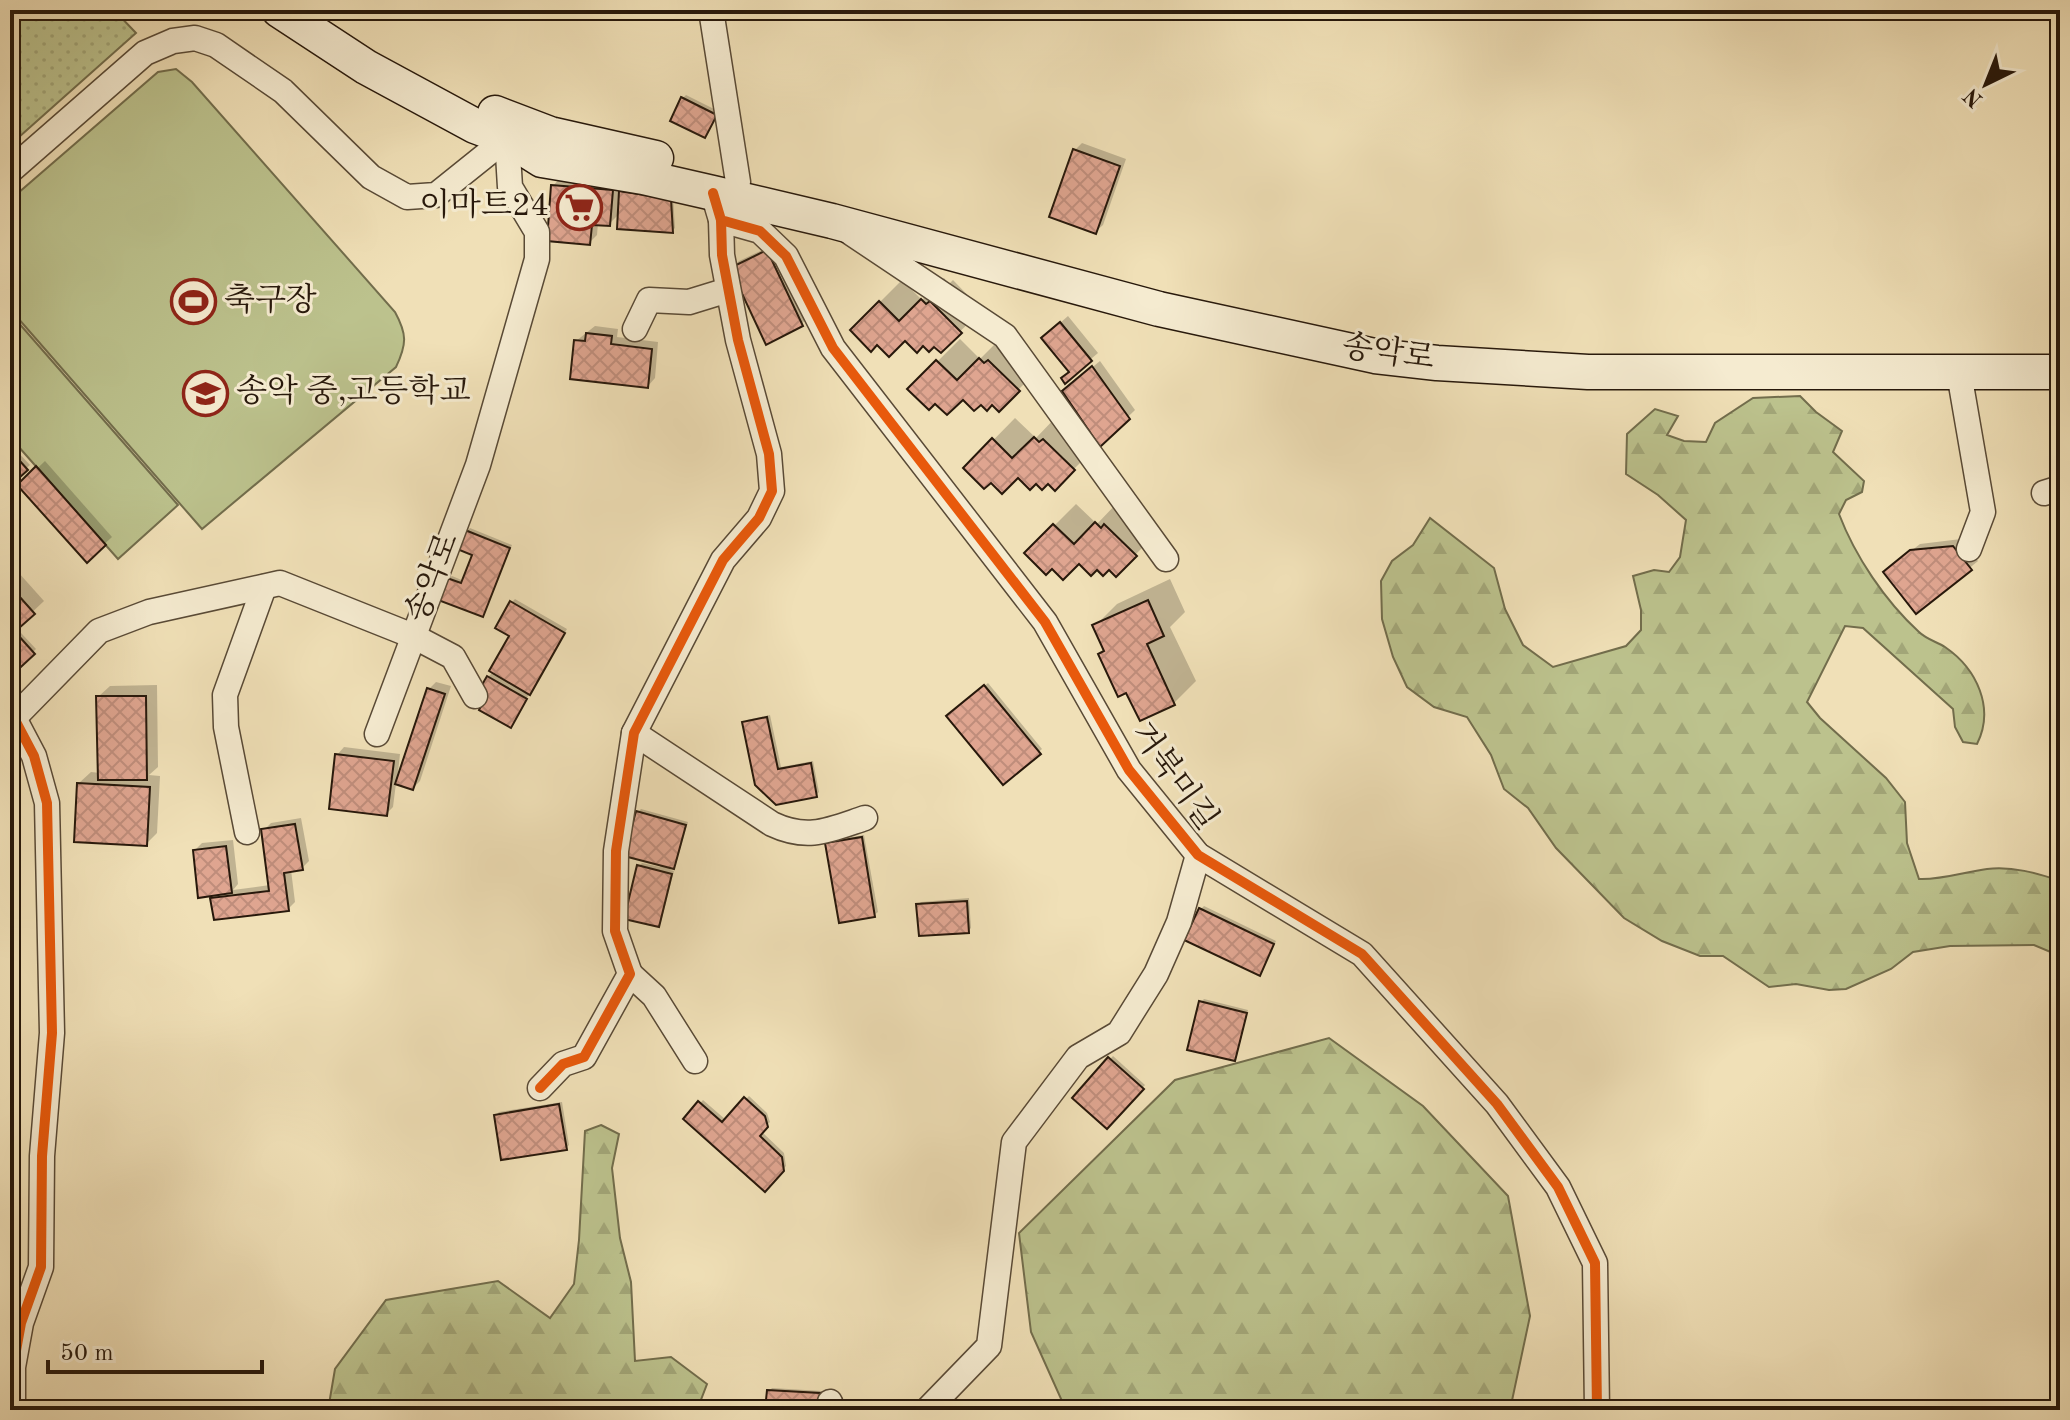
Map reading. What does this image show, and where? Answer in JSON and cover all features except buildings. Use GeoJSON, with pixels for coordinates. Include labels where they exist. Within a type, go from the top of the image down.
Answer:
{"type":"FeatureCollection","features":[{"type":"Feature","properties":{"kind":"main road","name":"송악로"},"geometry":{"type":"LineString","coordinates":[[279,10],[366,67],[475,126],[507,138],[542,160],[643,177],[832,221],[1159,309],[1375,356],[1588,372],[2060,372]]}},
{"type":"Feature","properties":{"kind":"main road"},"geometry":{"type":"LineString","coordinates":[[309,10],[455,95],[550,134],[671,161],[724,198],[821,207],[1093,278],[1330,333],[1413,348],[1549,359],[1685,361],[2060,357]]}},
{"type":"Feature","properties":{"kind":"street"},"geometry":{"type":"LineString","coordinates":[[695,1061],[654,996],[630,974],[615,931],[616,851],[634,733],[723,560],[759,518],[772,491],[769,454],[738,340],[722,255],[724,198],[711,10]]}},
{"type":"Feature","properties":{"kind":"street"},"geometry":{"type":"LineString","coordinates":[[10,171],[145,53],[173,41],[195,38],[216,45],[283,91],[371,177],[407,197],[436,195],[507,138]]}},
{"type":"Feature","properties":{"kind":"street","name":"송악로"},"geometry":{"type":"LineString","coordinates":[[13,1410],[11,1402],[21,1323],[41,1267],[42,1156],[52,1033],[47,803],[34,756],[12,720],[99,631],[149,612],[280,583],[413,636],[478,465],[537,259],[537,232],[510,187],[507,138]]}},
{"type":"Feature","properties":{"kind":"street","name":"거북미길"},"geometry":{"type":"LineString","coordinates":[[724,198],[786,256],[833,348],[1045,622],[1129,770],[1198,855],[1362,954],[1497,1104],[1558,1187],[1595,1263],[1597,1410]]}},
{"type":"Feature","properties":{"kind":"street","name":"송악로"},"geometry":{"type":"LineString","coordinates":[[832,221],[1005,336],[1166,559]]}},
{"type":"Feature","properties":{"kind":"street"},"geometry":{"type":"LineString","coordinates":[[635,329],[649,300],[689,302],[728,290]]}},
{"type":"Feature","properties":{"kind":"street"},"geometry":{"type":"LineString","coordinates":[[1959,373],[1983,512],[1969,549]]}},
{"type":"Feature","properties":{"kind":"street"},"geometry":{"type":"LineString","coordinates":[[247,832],[226,727],[225,695],[264,587]]}},
{"type":"Feature","properties":{"kind":"street"},"geometry":{"type":"LineString","coordinates":[[377,734],[413,636],[453,657],[475,696]]}},
{"type":"Feature","properties":{"kind":"street"},"geometry":{"type":"LineString","coordinates":[[634,733],[787,831],[812,834],[865,818]]}},
{"type":"Feature","properties":{"kind":"street"},"geometry":{"type":"LineString","coordinates":[[927,1410],[989,1346],[1014,1142],[1078,1057],[1119,1033],[1156,974],[1179,922],[1198,855]]}},
{"type":"Feature","properties":{"kind":"street"},"geometry":{"type":"LineString","coordinates":[[540,1088],[563,1064],[584,1057],[630,974]]}},
{"type":"Feature","properties":{"kind":"green space"},"geometry":{"type":"Polygon","coordinates":[[[10,10],[114,10],[136,33],[10,145],[10,10]]]}},
{"type":"Feature","properties":{"kind":"green space","name":"축구장"},"geometry":{"type":"Polygon","coordinates":[[[176,69],[192,82],[395,312],[404,339],[396,367],[202,529],[10,309],[10,200],[158,72],[176,69]]]}},
{"type":"Feature","properties":{"kind":"green space"},"geometry":{"type":"Polygon","coordinates":[[[10,313],[178,505],[118,559],[10,437],[10,313]]]}},
{"type":"Feature","properties":{"kind":"green space"},"geometry":{"type":"Polygon","coordinates":[[[1800,396],[1842,431],[1833,452],[1864,481],[1862,492],[1846,500],[1839,514],[1862,562],[1906,620],[1966,666],[1980,690],[1984,717],[1977,744],[1963,742],[1955,727],[1953,709],[1863,628],[1845,626],[1807,702],[1820,718],[1886,778],[1905,802],[1907,843],[1919,879],[2006,868],[2060,881],[2060,956],[2034,945],[1950,946],[1913,952],[1891,969],[1846,989],[1829,990],[1796,984],[1769,987],[1723,956],[1700,956],[1662,941],[1624,918],[1556,848],[1528,808],[1504,789],[1491,755],[1467,717],[1434,707],[1407,687],[1393,657],[1382,619],[1381,581],[1392,561],[1413,545],[1430,518],[1494,568],[1505,609],[1523,645],[1553,667],[1626,646],[1641,630],[1641,610],[1633,576],[1654,570],[1669,572],[1680,557],[1686,520],[1658,495],[1626,474],[1627,434],[1655,409],[1678,416],[1667,435],[1684,441],[1706,442],[1715,423],[1753,398],[1800,396]]]}},
{"type":"Feature","properties":{"kind":"green space"},"geometry":{"type":"Polygon","coordinates":[[[1329,1038],[1423,1106],[1508,1196],[1530,1316],[1510,1410],[1066,1410],[1031,1332],[1019,1233],[1175,1080],[1329,1038]]]}},
{"type":"Feature","properties":{"kind":"green space"},"geometry":{"type":"Polygon","coordinates":[[[601,1125],[619,1134],[612,1168],[620,1238],[631,1282],[635,1361],[671,1357],[707,1384],[697,1410],[328,1410],[335,1369],[386,1300],[498,1281],[550,1318],[574,1284],[585,1131],[601,1125]]]}},
{"type":"Feature","properties":{"kind":"cycle path"},"geometry":{"type":"LineString","coordinates":[[713,193],[721,220],[760,231],[786,256],[833,348],[1045,622],[1129,770],[1198,855],[1362,954],[1497,1104],[1558,1187],[1595,1263],[1597,1410]]}},
{"type":"Feature","properties":{"kind":"cycle path"},"geometry":{"type":"LineString","coordinates":[[540,1088],[563,1064],[584,1057],[630,974],[615,931],[616,851],[634,733],[723,560],[759,518],[772,491],[769,454],[738,340],[722,255],[721,220]]}},
{"type":"Feature","properties":{"kind":"cycle path"},"geometry":{"type":"LineString","coordinates":[[13,1410],[13,1367],[21,1323],[41,1267],[42,1156],[52,1033],[47,803],[34,756],[14,718]]}},
{"type":"Feature","properties":{"kind":"place","name":"이마트24"},"geometry":{"type":"Point","coordinates":[580,207]}},
{"type":"Feature","properties":{"kind":"place","name":"축구장"},"geometry":{"type":"Point","coordinates":[193,302]}},
{"type":"Feature","properties":{"kind":"place","name":"송악 중,고등학교"},"geometry":{"type":"Point","coordinates":[205,393]}}]}
